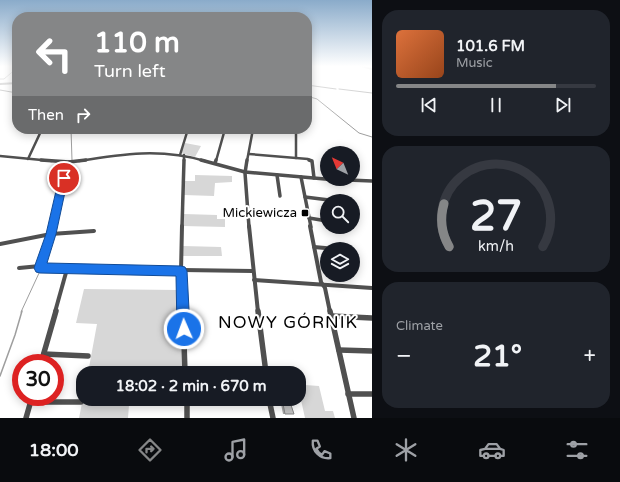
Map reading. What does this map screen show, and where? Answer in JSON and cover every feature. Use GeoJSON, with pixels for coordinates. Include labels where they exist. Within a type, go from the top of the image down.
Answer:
{"type":"FeatureCollection","features":[{"type":"Feature","properties":{"kind":"street"},"geometry":{"type":"LineString","coordinates":[[28,159],[40,134]]}},
{"type":"Feature","properties":{"kind":"street"},"geometry":{"type":"LineString","coordinates":[[186,366],[181,271],[182,155],[187,134]]}},
{"type":"Feature","properties":{"kind":"street"},"geometry":{"type":"LineString","coordinates":[[215,163],[224,134]]}},
{"type":"Feature","properties":{"kind":"street"},"geometry":{"type":"LineString","coordinates":[[252,134],[245,172],[253,271],[265,366]]}},
{"type":"Feature","properties":{"kind":"street"},"geometry":{"type":"LineString","coordinates":[[296,134],[296,158]]}},
{"type":"Feature","properties":{"kind":"street"},"geometry":{"type":"LineString","coordinates":[[0,156],[69,162],[144,152],[182,155],[245,172],[372,181]]}},
{"type":"Feature","properties":{"kind":"street"},"geometry":{"type":"LineString","coordinates":[[249,154],[311,160],[314,178]]}},
{"type":"Feature","properties":{"kind":"street"},"geometry":{"type":"LineString","coordinates":[[40,267],[51,234],[66,166],[69,162]]}},
{"type":"Feature","properties":{"kind":"street"},"geometry":{"type":"LineString","coordinates":[[277,175],[280,196]]}},
{"type":"Feature","properties":{"kind":"street"},"geometry":{"type":"LineString","coordinates":[[301,177],[314,247],[354,418]]}},
{"type":"Feature","properties":{"kind":"street"},"geometry":{"type":"LineString","coordinates":[[305,197],[320,199]]}},
{"type":"Feature","properties":{"kind":"street"},"geometry":{"type":"LineString","coordinates":[[309,218],[320,220]]}},
{"type":"Feature","properties":{"kind":"street"},"geometry":{"type":"LineString","coordinates":[[0,244],[51,234],[94,231]]}},
{"type":"Feature","properties":{"kind":"street"},"geometry":{"type":"LineString","coordinates":[[314,247],[320,248]]}},
{"type":"Feature","properties":{"kind":"street"},"geometry":{"type":"LineString","coordinates":[[19,268],[40,267],[67,269],[253,271]]}},
{"type":"Feature","properties":{"kind":"street"},"geometry":{"type":"LineString","coordinates":[[44,354],[67,269]]}},
{"type":"Feature","properties":{"kind":"street"},"geometry":{"type":"LineString","coordinates":[[254,280],[372,288]]}},
{"type":"Feature","properties":{"kind":"street"},"geometry":{"type":"LineString","coordinates":[[331,316],[372,318]]}},
{"type":"Feature","properties":{"kind":"street"},"geometry":{"type":"LineString","coordinates":[[339,350],[372,351]]}},
{"type":"Feature","properties":{"kind":"street"},"geometry":{"type":"LineString","coordinates":[[64,355],[88,356]]}},
{"type":"Feature","properties":{"kind":"street"},"geometry":{"type":"LineString","coordinates":[[348,394],[372,394]]}},
{"type":"Feature","properties":{"kind":"street"},"geometry":{"type":"LineString","coordinates":[[64,401],[76,402]]}},
{"type":"Feature","properties":{"kind":"street"},"geometry":{"type":"LineString","coordinates":[[26,418],[29,406]]}},
{"type":"Feature","properties":{"kind":"street"},"geometry":{"type":"LineString","coordinates":[[186,406],[187,418]]}},
{"type":"Feature","properties":{"kind":"street"},"geometry":{"type":"LineString","coordinates":[[271,406],[273,418]]}},
{"type":"Feature","properties":{"kind":"shaded area"},"geometry":{"type":"Polygon","coordinates":[[[185,143],[201,146],[195,157],[181,153],[185,143]]]}},
{"type":"Feature","properties":{"kind":"shaded area"},"geometry":{"type":"Polygon","coordinates":[[[195,175],[232,176],[232,182],[215,183],[214,196],[184,195],[185,181],[195,181],[195,175]]]}},
{"type":"Feature","properties":{"kind":"shaded area"},"geometry":{"type":"Polygon","coordinates":[[[184,214],[217,215],[217,219],[225,219],[225,227],[183,226],[184,214]]]}},
{"type":"Feature","properties":{"kind":"shaded area"},"geometry":{"type":"Polygon","coordinates":[[[183,246],[221,247],[222,256],[183,256],[183,246]]]}},
{"type":"Feature","properties":{"kind":"shaded area"},"geometry":{"type":"Polygon","coordinates":[[[84,289],[179,290],[183,366],[89,366],[97,324],[76,323],[84,289]]]}},
{"type":"Feature","properties":{"kind":"shaded area"},"geometry":{"type":"Polygon","coordinates":[[[306,385],[319,386],[325,411],[333,411],[335,418],[305,418],[302,406],[306,406],[306,385]]]}},
{"type":"Feature","properties":{"kind":"shaded area"},"geometry":{"type":"Polygon","coordinates":[[[81,406],[129,406],[128,418],[79,418],[81,406]]]}},
{"type":"Feature","properties":{"kind":"building"},"geometry":{"type":"Polygon","coordinates":[[[283,406],[291,406],[294,414],[285,414],[283,406]]]}},
{"type":"Feature","properties":{"kind":"waterway"},"geometry":{"type":"LineString","coordinates":[[312,86],[336,89]]}},
{"type":"Feature","properties":{"kind":"waterway"},"geometry":{"type":"LineString","coordinates":[[339,89],[372,93]]}},
{"type":"Feature","properties":{"kind":"waterway"},"geometry":{"type":"LineString","coordinates":[[0,90],[12,92]]}},
{"type":"Feature","properties":{"kind":"waterway"},"geometry":{"type":"LineString","coordinates":[[312,98],[317,99],[359,133],[372,137]]}},
{"type":"Feature","properties":{"kind":"waterway"},"geometry":{"type":"LineString","coordinates":[[71,134],[72,160]]}},
{"type":"Feature","properties":{"kind":"waterway"},"geometry":{"type":"LineString","coordinates":[[59,210],[67,171],[71,163]]}},
{"type":"Feature","properties":{"kind":"waterway"},"geometry":{"type":"LineString","coordinates":[[54,231],[58,213]]}},
{"type":"Feature","properties":{"kind":"waterway"},"geometry":{"type":"LineString","coordinates":[[43,265],[53,236]]}},
{"type":"Feature","properties":{"kind":"waterway"},"geometry":{"type":"LineString","coordinates":[[21,312],[40,271]]}},
{"type":"Feature","properties":{"kind":"waterway"},"geometry":{"type":"LineString","coordinates":[[0,376],[22,311]]}},
{"type":"Feature","properties":{"kind":"place","name":"Mickiewicza"},"geometry":{"type":"Point","coordinates":[305,213]}},
{"type":"Feature","properties":{"kind":"district","name":"NOWY GÓRNIK"},"geometry":{"type":"Point","coordinates":[288,322]}},
{"type":"Feature","properties":{"kind":"route"},"geometry":{"type":"LineString","coordinates":[[64,178],[51,234],[40,268],[181,271],[184,329]]}}]}
